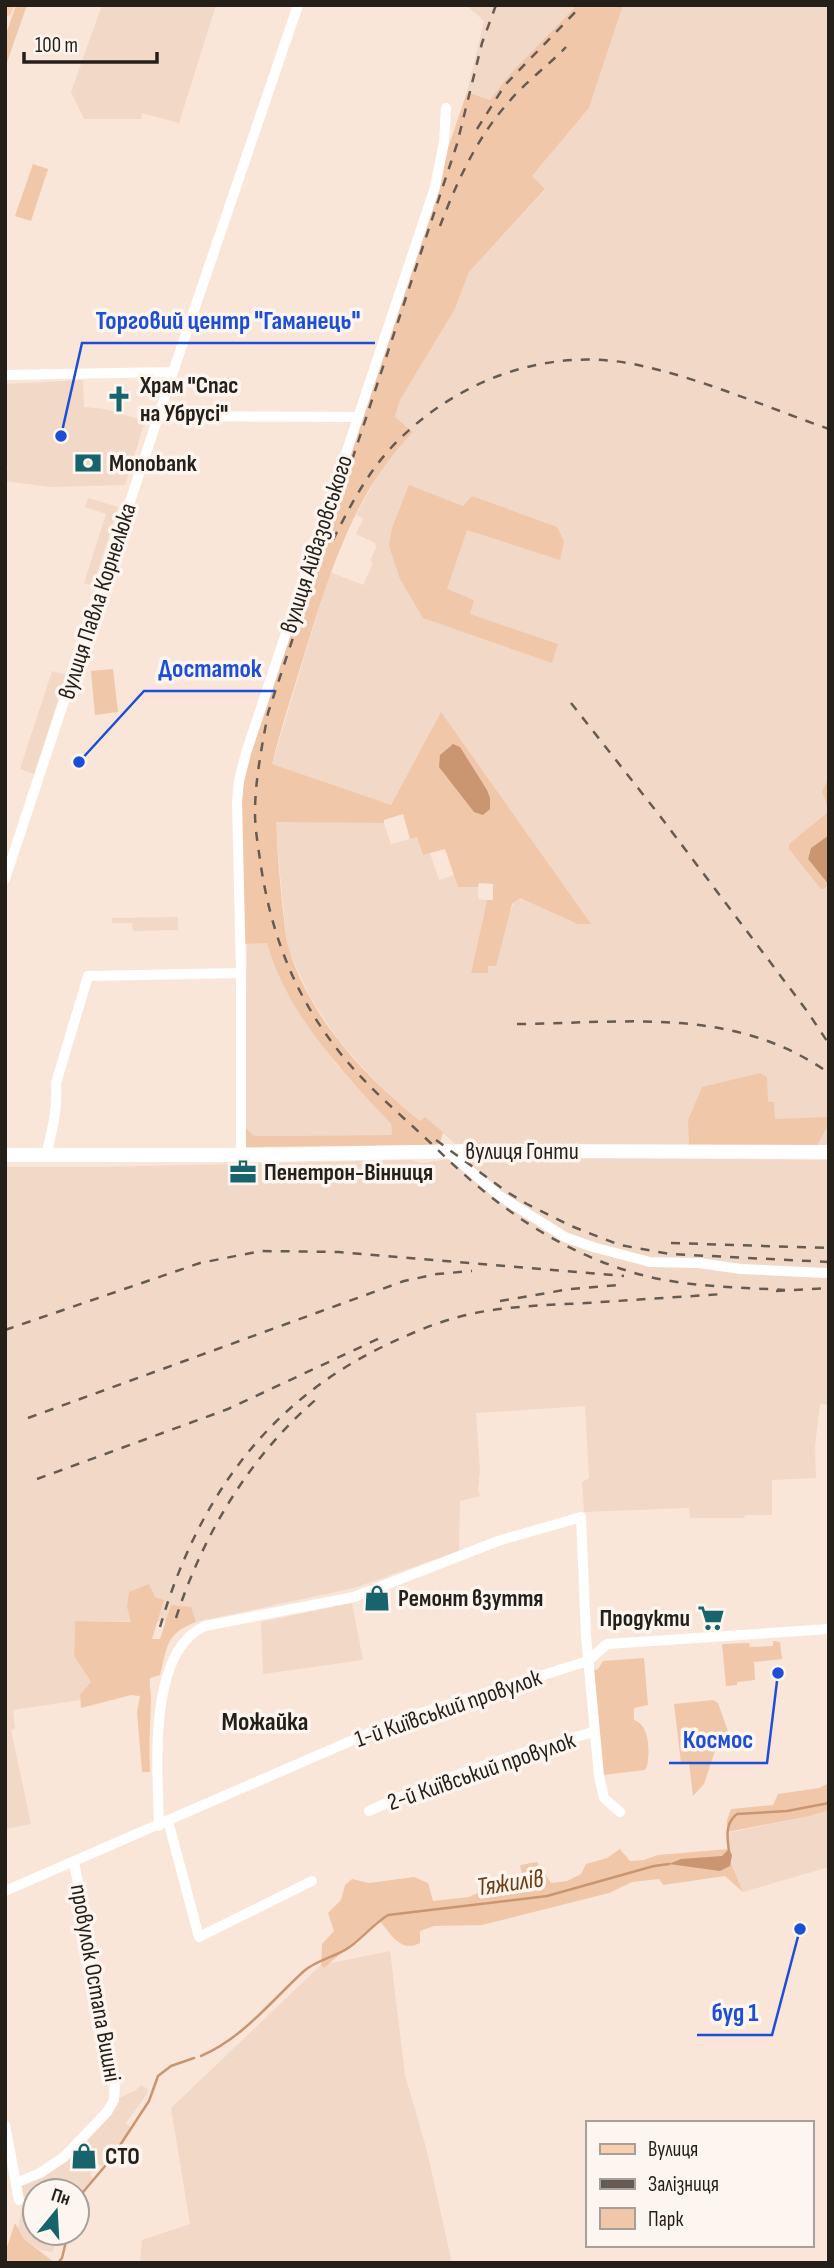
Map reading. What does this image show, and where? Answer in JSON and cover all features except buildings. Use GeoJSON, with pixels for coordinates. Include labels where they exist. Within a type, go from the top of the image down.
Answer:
{"type":"FeatureCollection","features":[{"type":"Feature","properties":{"kind":"street","name":"вулиця Павла Корнелюка"},"geometry":{"type":"LineString","coordinates":[[5,879],[298,5]]}},
{"type":"Feature","properties":{"kind":"street","name":"вулиця Айвазовського"},"geometry":{"type":"LineString","coordinates":[[241,1155],[237,802],[239,781],[246,753],[435,187],[444,142],[446,108]]}},
{"type":"Feature","properties":{"kind":"street"},"geometry":{"type":"LineString","coordinates":[[5,375],[173,373]]}},
{"type":"Feature","properties":{"kind":"street"},"geometry":{"type":"LineString","coordinates":[[159,416],[357,417]]}},
{"type":"Feature","properties":{"kind":"street"},"geometry":{"type":"LineString","coordinates":[[46,1155],[54,1123],[56,1083],[88,976],[241,974]]}},
{"type":"Feature","properties":{"kind":"street"},"geometry":{"type":"LineString","coordinates":[[447,1151],[501,1197],[565,1237],[602,1250],[650,1262],[825,1273]]}},
{"type":"Feature","properties":{"kind":"street","name":"вулиця Гонти"},"geometry":{"type":"LineString","coordinates":[[5,1155],[241,1155],[447,1151],[829,1152]]}},
{"type":"Feature","properties":{"kind":"street"},"geometry":{"type":"LineString","coordinates":[[312,1881],[199,1937],[164,1824],[157,1734],[162,1699],[178,1649],[186,1637],[205,1626],[354,1597],[498,1541],[580,1517],[593,1732],[604,1798],[620,1812]]}},
{"type":"Feature","properties":{"kind":"street"},"geometry":{"type":"LineString","coordinates":[[586,1636],[607,1644],[829,1629]]}},
{"type":"Feature","properties":{"kind":"street","name":"1-й Київський провулок"},"geometry":{"type":"LineString","coordinates":[[5,1891],[399,1720],[588,1661],[607,1644]]}},
{"type":"Feature","properties":{"kind":"street","name":"2-й Київський провулок"},"geometry":{"type":"LineString","coordinates":[[369,1811],[433,1783],[593,1732]]}},
{"type":"Feature","properties":{"kind":"street","name":"провулок Остапа Вишні"},"geometry":{"type":"LineString","coordinates":[[16,2183],[40,2173],[64,2157],[107,2112],[114,2100],[116,2082],[74,1862]]}},
{"type":"Feature","properties":{"kind":"street"},"geometry":{"type":"LineString","coordinates":[[5,2125],[19,2200]]}},
{"type":"Feature","properties":{"kind":"shaded area"},"geometry":{"type":"Polygon","coordinates":[[[102,5],[216,5],[179,123],[142,113],[141,119],[84,119],[71,92],[102,5]]]}},
{"type":"Feature","properties":{"kind":"shaded area"},"geometry":{"type":"Polygon","coordinates":[[[466,5],[577,5],[509,75],[490,100],[467,92],[484,21],[466,5]]]}},
{"type":"Feature","properties":{"kind":"shaded area"},"geometry":{"type":"Polygon","coordinates":[[[623,5],[829,5],[829,776],[822,792],[829,811],[789,844],[789,849],[824,889],[829,886],[829,1152],[463,1151],[425,1117],[421,1122],[390,1097],[339,1041],[310,997],[287,946],[275,821],[384,823],[391,844],[417,837],[423,854],[430,853],[439,880],[454,875],[458,887],[478,887],[478,899],[487,900],[471,973],[488,966],[515,900],[520,898],[578,923],[441,713],[391,806],[272,764],[330,572],[363,585],[373,563],[370,561],[376,548],[375,543],[356,534],[363,519],[356,515],[385,463],[412,432],[395,417],[400,400],[455,309],[469,272],[545,190],[532,176],[589,108],[623,5]]]}},
{"type":"Feature","properties":{"kind":"shaded area"},"geometry":{"type":"Polygon","coordinates":[[[83,380],[84,407],[105,409],[145,421],[125,485],[50,487],[5,481],[8,466],[5,465],[5,384],[83,380]]]}},
{"type":"Feature","properties":{"kind":"shaded area"},"geometry":{"type":"Polygon","coordinates":[[[88,498],[118,507],[93,586],[84,583],[106,514],[85,507],[88,498]]]}},
{"type":"Feature","properties":{"kind":"shaded area"},"geometry":{"type":"Polygon","coordinates":[[[52,671],[66,675],[34,774],[20,769],[52,671]]]}},
{"type":"Feature","properties":{"kind":"shaded area"},"geometry":{"type":"Polygon","coordinates":[[[453,744],[460,747],[487,790],[490,809],[483,815],[474,812],[439,767],[440,755],[453,744]]]}},
{"type":"Feature","properties":{"kind":"shaded area"},"geometry":{"type":"Polygon","coordinates":[[[829,835],[829,885],[808,859],[811,848],[829,835]]]}},
{"type":"Feature","properties":{"kind":"shaded area"},"geometry":{"type":"Polygon","coordinates":[[[178,917],[178,930],[133,931],[132,923],[112,923],[112,918],[178,917]]]}},
{"type":"Feature","properties":{"kind":"shaded area"},"geometry":{"type":"Polygon","coordinates":[[[267,942],[286,988],[318,1039],[337,1065],[391,1124],[392,1135],[259,1136],[253,1135],[244,1126],[247,944],[267,942]]]}},
{"type":"Feature","properties":{"kind":"shaded area"},"geometry":{"type":"Polygon","coordinates":[[[471,1156],[829,1160],[829,1405],[820,1404],[815,1446],[816,1478],[772,1480],[772,1515],[690,1518],[689,1508],[584,1512],[582,1482],[589,1478],[585,1406],[476,1413],[480,1496],[460,1501],[459,1551],[354,1588],[196,1622],[75,1621],[74,1656],[91,1682],[80,1694],[80,1700],[13,1710],[15,1729],[11,1730],[31,1824],[5,1829],[5,1167],[412,1160],[422,1163],[471,1156]]]}},
{"type":"Feature","properties":{"kind":"shaded area"},"geometry":{"type":"Polygon","coordinates":[[[352,1603],[363,1660],[263,1674],[261,1622],[352,1603]]]}},
{"type":"Feature","properties":{"kind":"shaded area"},"geometry":{"type":"Polygon","coordinates":[[[829,1810],[829,1867],[743,1892],[730,1861],[727,1833],[829,1810]]]}},
{"type":"Feature","properties":{"kind":"shaded area"},"geometry":{"type":"Polygon","coordinates":[[[729,1849],[732,1855],[730,1866],[720,1871],[669,1864],[681,1859],[722,1856],[729,1849]]]}},
{"type":"Feature","properties":{"kind":"shaded area"},"geometry":{"type":"Polygon","coordinates":[[[390,1951],[405,2075],[427,2151],[452,2263],[140,2263],[142,2240],[190,2224],[171,2108],[321,1965],[390,1951]]]}},
{"type":"Feature","properties":{"kind":"shaded area"},"geometry":{"type":"Polygon","coordinates":[[[141,2085],[148,2089],[126,2123],[131,2128],[111,2159],[103,2166],[98,2164],[90,2174],[93,2179],[91,2182],[91,2177],[29,2177],[64,2157],[114,2100],[135,2091],[141,2085]]]}},
{"type":"Feature","properties":{"kind":"shaded area"},"geometry":{"type":"Polygon","coordinates":[[[21,2212],[21,2234],[18,2228],[21,2212]]]}},
{"type":"Feature","properties":{"kind":"shaded area"},"geometry":{"type":"Polygon","coordinates":[[[36,2247],[54,2247],[53,2252],[36,2247]]]}},
{"type":"Feature","properties":{"kind":"green space"},"geometry":{"type":"Polygon","coordinates":[[[16,5],[27,5],[5,68],[5,37],[16,5]]]}},
{"type":"Feature","properties":{"kind":"green space"},"geometry":{"type":"Polygon","coordinates":[[[577,5],[623,5],[589,108],[532,176],[545,189],[469,272],[455,309],[400,400],[395,417],[413,432],[376,479],[347,532],[316,617],[272,764],[391,805],[441,712],[591,924],[578,924],[520,898],[512,904],[496,966],[488,966],[488,973],[471,973],[487,900],[493,900],[493,884],[479,883],[478,887],[458,887],[445,849],[423,855],[417,837],[410,839],[403,814],[384,820],[384,823],[276,822],[287,940],[298,974],[311,999],[342,1044],[379,1085],[420,1121],[425,1117],[443,1132],[437,1145],[245,1147],[244,1126],[253,1135],[259,1136],[392,1135],[391,1124],[336,1062],[302,1017],[276,969],[267,943],[240,944],[239,781],[357,417],[467,92],[490,100],[509,75],[577,5]]]}},
{"type":"Feature","properties":{"kind":"green space"},"geometry":{"type":"Polygon","coordinates":[[[33,164],[48,169],[31,221],[15,216],[33,164]]]}},
{"type":"Feature","properties":{"kind":"green space"},"geometry":{"type":"Polygon","coordinates":[[[409,485],[463,506],[472,496],[557,527],[564,541],[560,560],[467,530],[447,589],[474,600],[470,614],[558,644],[552,663],[423,618],[400,579],[389,546],[392,528],[409,485]]]}},
{"type":"Feature","properties":{"kind":"green space"},"geometry":{"type":"Polygon","coordinates":[[[113,669],[118,712],[95,715],[91,671],[113,669]]]}},
{"type":"Feature","properties":{"kind":"green space"},"geometry":{"type":"Polygon","coordinates":[[[829,776],[829,811],[822,792],[829,776]]]}},
{"type":"Feature","properties":{"kind":"green space"},"geometry":{"type":"Polygon","coordinates":[[[829,811],[829,835],[811,848],[808,859],[829,885],[821,889],[789,849],[789,844],[829,811]]]}},
{"type":"Feature","properties":{"kind":"green space"},"geometry":{"type":"Polygon","coordinates":[[[760,1073],[767,1077],[768,1102],[774,1102],[775,1119],[828,1117],[829,1123],[817,1146],[689,1145],[688,1120],[702,1087],[760,1073]]]}},
{"type":"Feature","properties":{"kind":"green space"},"geometry":{"type":"Polygon","coordinates":[[[149,1584],[155,1597],[164,1600],[152,1639],[160,1639],[171,1605],[191,1607],[196,1622],[173,1636],[160,1675],[150,1678],[150,1772],[142,1772],[137,1712],[140,1696],[131,1695],[81,1708],[80,1694],[91,1682],[74,1656],[75,1621],[131,1622],[127,1607],[129,1592],[149,1584]]]}},
{"type":"Feature","properties":{"kind":"green space"},"geometry":{"type":"Polygon","coordinates":[[[773,1641],[780,1642],[782,1659],[754,1662],[755,1680],[726,1686],[722,1644],[773,1646],[773,1641]]]}},
{"type":"Feature","properties":{"kind":"green space"},"geometry":{"type":"Polygon","coordinates":[[[644,1658],[648,1705],[634,1708],[634,1720],[646,1733],[647,1766],[645,1770],[603,1775],[592,1671],[598,1669],[603,1661],[644,1658]]]}},
{"type":"Feature","properties":{"kind":"green space"},"geometry":{"type":"Polygon","coordinates":[[[713,1700],[718,1703],[730,1737],[730,1748],[715,1751],[704,1784],[693,1796],[689,1763],[681,1763],[674,1704],[713,1700]]]}},
{"type":"Feature","properties":{"kind":"green space"},"geometry":{"type":"Polygon","coordinates":[[[829,1783],[829,1810],[727,1832],[731,1809],[773,1805],[778,1794],[819,1788],[829,1783]]]}},
{"type":"Feature","properties":{"kind":"green space"},"geometry":{"type":"Polygon","coordinates":[[[620,1849],[630,1861],[658,1855],[729,1849],[732,1855],[730,1861],[743,1892],[725,1876],[663,1885],[659,1879],[632,1882],[609,1893],[482,1925],[434,1926],[420,1931],[420,1943],[407,1946],[396,1940],[379,1920],[324,1968],[321,1965],[322,1944],[334,1931],[328,1913],[341,1900],[345,1885],[352,1879],[369,1883],[414,1877],[428,1883],[433,1901],[469,1897],[486,1889],[524,1883],[520,1865],[537,1862],[551,1883],[567,1881],[581,1874],[586,1864],[607,1858],[620,1849]]]}},
{"type":"Feature","properties":{"kind":"green space"},"geometry":{"type":"Polygon","coordinates":[[[15,2223],[21,2234],[21,2247],[34,2247],[55,2263],[5,2263],[5,2253],[15,2223]]]}},
{"type":"Feature","properties":{"kind":"waterway","name":"Тяжилів"},"geometry":{"type":"LineString","coordinates":[[729,1851],[729,1826],[737,1814],[787,1811],[829,1803]]}},
{"type":"Feature","properties":{"kind":"waterway","name":"Тяжилів"},"geometry":{"type":"LineString","coordinates":[[201,2056],[243,2029],[304,1971],[346,1950],[388,1915],[547,1896],[669,1864]]}},
{"type":"Feature","properties":{"kind":"waterway","name":"Тяжилів"},"geometry":{"type":"LineString","coordinates":[[91,2183],[111,2159],[149,2101],[158,2076],[171,2066],[194,2058]]}},
{"type":"Feature","properties":{"kind":"waterway","name":"Тяжилів"},"geometry":{"type":"LineString","coordinates":[[58,2263],[65,2247]]}},
{"type":"Feature","properties":{"kind":"railway"},"geometry":{"type":"LineString","coordinates":[[496,5],[482,43],[457,144],[268,713],[255,801],[264,886],[286,960],[321,1028],[360,1076],[459,1170],[503,1206],[550,1237],[628,1271],[686,1283],[785,1290]]}},
{"type":"Feature","properties":{"kind":"railway"},"geometry":{"type":"LineString","coordinates":[[477,129],[505,85],[582,5]]}},
{"type":"Feature","properties":{"kind":"railway"},"geometry":{"type":"LineString","coordinates":[[440,226],[460,178],[497,116],[515,95],[566,47]]}},
{"type":"Feature","properties":{"kind":"railway"},"geometry":{"type":"LineString","coordinates":[[333,540],[372,471],[414,426],[441,405],[471,388],[535,365],[569,360],[603,360],[638,365],[710,386],[829,429]]}},
{"type":"Feature","properties":{"kind":"railway"},"geometry":{"type":"LineString","coordinates":[[571,703],[660,816],[829,1044]]}},
{"type":"Feature","properties":{"kind":"railway"},"geometry":{"type":"LineString","coordinates":[[517,1024],[639,1021],[717,1028],[755,1037],[793,1052],[829,1073]]}},
{"type":"Feature","properties":{"kind":"railway"},"geometry":{"type":"LineString","coordinates":[[436,1140],[527,1204],[571,1226],[620,1245],[670,1254],[829,1262]]}},
{"type":"Feature","properties":{"kind":"railway"},"geometry":{"type":"LineString","coordinates":[[671,1243],[829,1248]]}},
{"type":"Feature","properties":{"kind":"railway"},"geometry":{"type":"LineString","coordinates":[[5,1330],[200,1263],[261,1251],[339,1252],[624,1276]]}},
{"type":"Feature","properties":{"kind":"railway"},"geometry":{"type":"LineString","coordinates":[[28,1418],[404,1281],[437,1274],[472,1271]]}},
{"type":"Feature","properties":{"kind":"railway"},"geometry":{"type":"LineString","coordinates":[[500,1301],[570,1289],[618,1285]]}},
{"type":"Feature","properties":{"kind":"railway"},"geometry":{"type":"LineString","coordinates":[[776,1291],[829,1288]]}},
{"type":"Feature","properties":{"kind":"railway"},"geometry":{"type":"LineString","coordinates":[[160,1627],[193,1540],[240,1463],[268,1429],[301,1399],[338,1372],[415,1332],[475,1313],[530,1306],[723,1294]]}},
{"type":"Feature","properties":{"kind":"railway"},"geometry":{"type":"LineString","coordinates":[[37,1479],[228,1409],[380,1338]]}},
{"type":"Feature","properties":{"kind":"railway"},"geometry":{"type":"LineString","coordinates":[[176,1618],[200,1556],[232,1497],[272,1444],[294,1419],[319,1397]]}},
{"type":"Feature","properties":{"kind":"place","name":"Храм \"Спас на Убрусі\""},"geometry":{"type":"Point","coordinates":[119,399]}},
{"type":"Feature","properties":{"kind":"place","name":"Торговий центр \"Гаманець\""},"geometry":{"type":"Point","coordinates":[61,436]}},
{"type":"Feature","properties":{"kind":"place","name":"Monobank"},"geometry":{"type":"Point","coordinates":[88,463]}},
{"type":"Feature","properties":{"kind":"place","name":"Достаток"},"geometry":{"type":"Point","coordinates":[79,762]}},
{"type":"Feature","properties":{"kind":"place","name":"Пенетрон-Вінниця"},"geometry":{"type":"Point","coordinates":[243,1172]}},
{"type":"Feature","properties":{"kind":"place","name":"Ремонт взуття"},"geometry":{"type":"Point","coordinates":[377,1598]}},
{"type":"Feature","properties":{"kind":"place","name":"Продукти"},"geometry":{"type":"Point","coordinates":[711,1618]}},
{"type":"Feature","properties":{"kind":"place","name":"Космос"},"geometry":{"type":"Point","coordinates":[778,1673]}},
{"type":"Feature","properties":{"kind":"place","name":"буд 1"},"geometry":{"type":"Point","coordinates":[800,1929]}},
{"type":"Feature","properties":{"kind":"place","name":"СТО"},"geometry":{"type":"Point","coordinates":[84,2156]}},
{"type":"Feature","properties":{"kind":"district","name":"Можайка"},"geometry":{"type":"Point","coordinates":[265,1721]}}]}
